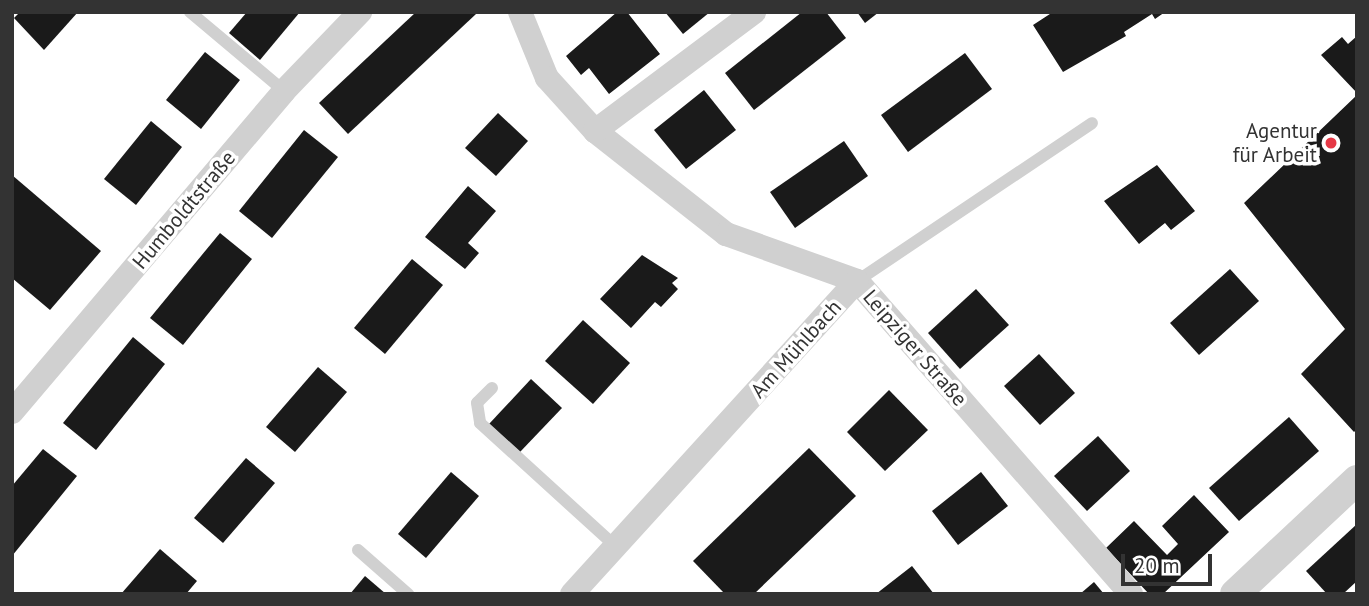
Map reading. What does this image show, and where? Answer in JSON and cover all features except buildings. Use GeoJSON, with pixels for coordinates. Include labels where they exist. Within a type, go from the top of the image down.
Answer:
{"type":"FeatureCollection","features":[{"type":"Feature","properties":{"kind":"street","name":"Humboldtstraße"},"geometry":{"type":"LineString","coordinates":[[12,412],[285,91],[360,12]]}},
{"type":"Feature","properties":{"kind":"street","name":"Leipziger Straße"},"geometry":{"type":"LineString","coordinates":[[520,12],[547,78],[595,131],[726,234],[857,281],[1131,594]]}},
{"type":"Feature","properties":{"kind":"street"},"geometry":{"type":"LineString","coordinates":[[595,131],[754,12]]}},
{"type":"Feature","properties":{"kind":"street","name":"Am Mühlbach"},"geometry":{"type":"LineString","coordinates":[[572,594],[857,281]]}},
{"type":"Feature","properties":{"kind":"street"},"geometry":{"type":"LineString","coordinates":[[1235,594],[1357,480]]}},
{"type":"Feature","properties":{"kind":"lane"},"geometry":{"type":"LineString","coordinates":[[190,12],[285,91]]}},
{"type":"Feature","properties":{"kind":"lane","name":"Am Mühlbach"},"geometry":{"type":"LineString","coordinates":[[857,281],[1092,123]]}},
{"type":"Feature","properties":{"kind":"lane"},"geometry":{"type":"LineString","coordinates":[[492,387],[477,404],[480,423],[615,546]]}},
{"type":"Feature","properties":{"kind":"lane"},"geometry":{"type":"LineString","coordinates":[[358,550],[408,594]]}},
{"type":"Feature","properties":{"kind":"place","name":"Agentur für Arbeit"},"geometry":{"type":"Point","coordinates":[1331,143]}}]}
